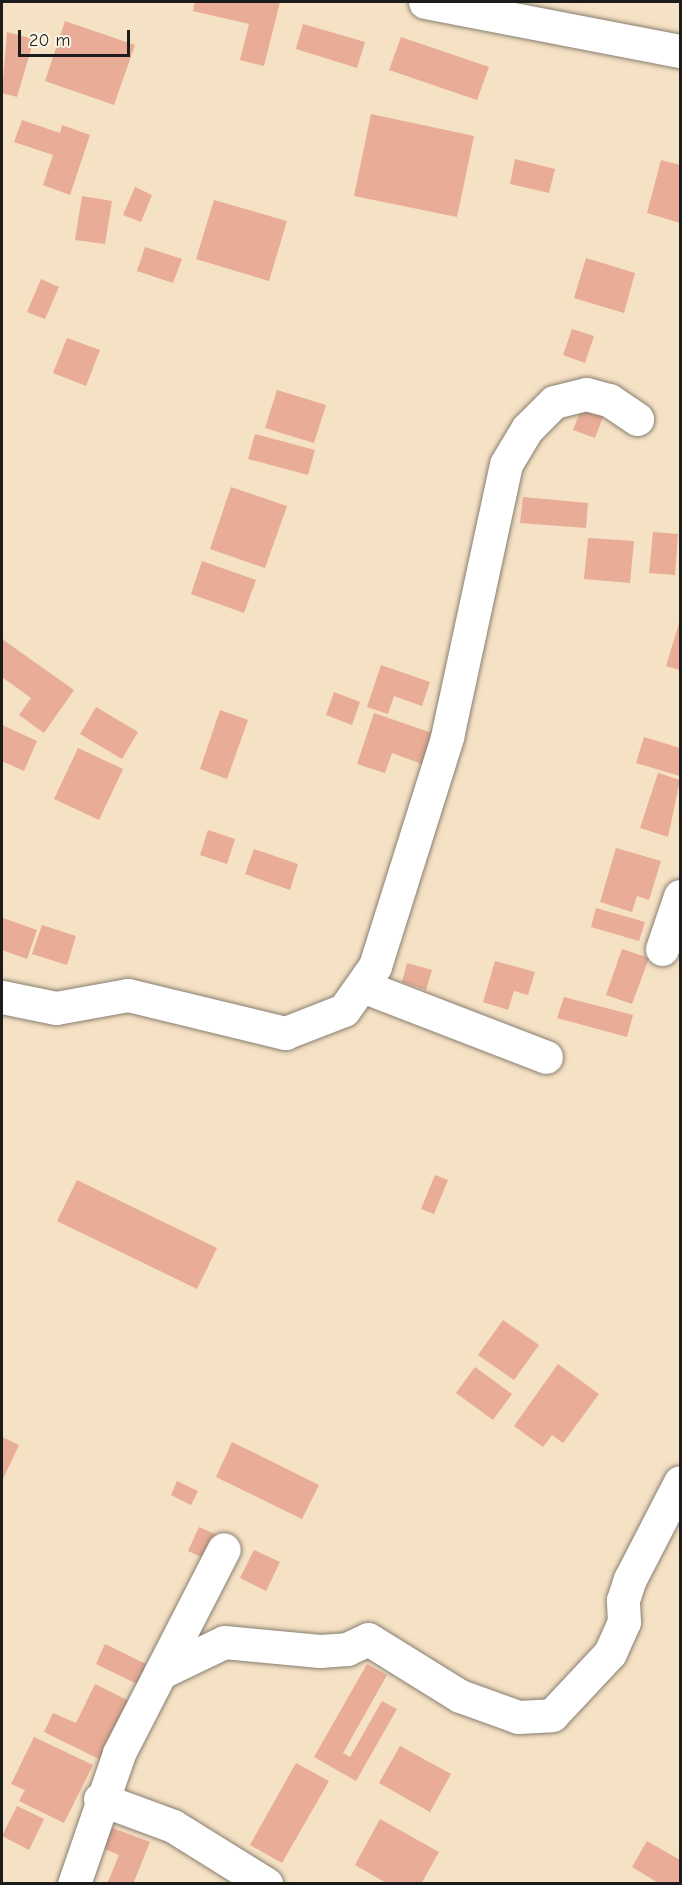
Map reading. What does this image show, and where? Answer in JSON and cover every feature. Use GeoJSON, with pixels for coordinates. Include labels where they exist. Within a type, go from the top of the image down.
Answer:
{"type":"FeatureCollection","features":[{"type":"Feature","properties":{"kind":"street"},"geometry":{"type":"LineString","coordinates":[[425,2],[681,51]]}},
{"type":"Feature","properties":{"kind":"street"},"geometry":{"type":"LineString","coordinates":[[2,997],[56,1008],[129,995],[285,1033],[344,1010],[365,987],[447,737],[506,464],[527,429],[554,402],[586,394],[609,400],[637,418]]}},
{"type":"Feature","properties":{"kind":"street"},"geometry":{"type":"LineString","coordinates":[[662,949],[681,896]]}},
{"type":"Feature","properties":{"kind":"street"},"geometry":{"type":"LineString","coordinates":[[365,987],[546,1057]]}},
{"type":"Feature","properties":{"kind":"street"},"geometry":{"type":"LineString","coordinates":[[160,1673],[224,1642],[320,1651],[347,1649],[368,1639],[460,1696],[518,1717],[552,1715],[610,1653],[624,1622],[623,1600],[630,1579],[681,1482]]}},
{"type":"Feature","properties":{"kind":"street"},"geometry":{"type":"LineString","coordinates":[[74,1884],[100,1799],[160,1673],[224,1549]]}},
{"type":"Feature","properties":{"kind":"street"},"geometry":{"type":"LineString","coordinates":[[100,1799],[173,1826],[266,1884]]}},
{"type":"Feature","properties":{"kind":"building"},"geometry":{"type":"Polygon","coordinates":[[[195,2],[280,2],[264,66],[240,60],[249,24],[193,11],[195,2]]]}},
{"type":"Feature","properties":{"kind":"building"},"geometry":{"type":"Polygon","coordinates":[[[65,21],[135,45],[114,105],[45,81],[65,21]]]}},
{"type":"Feature","properties":{"kind":"building"},"geometry":{"type":"Polygon","coordinates":[[[303,24],[365,42],[357,68],[296,49],[303,24]]]}},
{"type":"Feature","properties":{"kind":"building"},"geometry":{"type":"Polygon","coordinates":[[[7,32],[34,39],[17,97],[2,93],[7,32]]]}},
{"type":"Feature","properties":{"kind":"building"},"geometry":{"type":"Polygon","coordinates":[[[401,37],[489,67],[477,100],[389,70],[401,37]]]}},
{"type":"Feature","properties":{"kind":"building"},"geometry":{"type":"Polygon","coordinates":[[[371,114],[474,136],[457,217],[354,196],[371,114]]]}},
{"type":"Feature","properties":{"kind":"building"},"geometry":{"type":"Polygon","coordinates":[[[22,120],[60,133],[62,125],[90,135],[70,195],[43,185],[53,155],[14,142],[22,120]]]}},
{"type":"Feature","properties":{"kind":"building"},"geometry":{"type":"Polygon","coordinates":[[[515,159],[555,169],[549,193],[510,184],[515,159]]]}},
{"type":"Feature","properties":{"kind":"building"},"geometry":{"type":"Polygon","coordinates":[[[661,160],[680,165],[680,223],[647,213],[661,160]]]}},
{"type":"Feature","properties":{"kind":"building"},"geometry":{"type":"Polygon","coordinates":[[[135,187],[152,195],[141,222],[123,215],[135,187]]]}},
{"type":"Feature","properties":{"kind":"building"},"geometry":{"type":"Polygon","coordinates":[[[82,196],[112,201],[105,244],[75,240],[82,196]]]}},
{"type":"Feature","properties":{"kind":"building"},"geometry":{"type":"Polygon","coordinates":[[[214,200],[287,221],[269,281],[196,259],[214,200]]]}},
{"type":"Feature","properties":{"kind":"building"},"geometry":{"type":"Polygon","coordinates":[[[145,247],[182,259],[173,283],[137,271],[145,247]]]}},
{"type":"Feature","properties":{"kind":"building"},"geometry":{"type":"Polygon","coordinates":[[[586,258],[635,273],[624,313],[574,298],[586,258]]]}},
{"type":"Feature","properties":{"kind":"building"},"geometry":{"type":"Polygon","coordinates":[[[41,279],[59,287],[45,319],[27,312],[41,279]]]}},
{"type":"Feature","properties":{"kind":"building"},"geometry":{"type":"Polygon","coordinates":[[[572,329],[594,336],[585,363],[563,355],[572,329]]]}},
{"type":"Feature","properties":{"kind":"building"},"geometry":{"type":"Polygon","coordinates":[[[67,338],[100,350],[86,386],[53,373],[67,338]]]}},
{"type":"Feature","properties":{"kind":"building"},"geometry":{"type":"Polygon","coordinates":[[[277,390],[326,405],[314,443],[265,428],[277,390]]]}},
{"type":"Feature","properties":{"kind":"building"},"geometry":{"type":"Polygon","coordinates":[[[583,404],[605,412],[595,438],[573,430],[583,404]]]}},
{"type":"Feature","properties":{"kind":"building"},"geometry":{"type":"Polygon","coordinates":[[[255,434],[315,450],[308,475],[248,459],[255,434]]]}},
{"type":"Feature","properties":{"kind":"building"},"geometry":{"type":"Polygon","coordinates":[[[231,487],[287,506],[265,568],[210,549],[231,487]]]}},
{"type":"Feature","properties":{"kind":"building"},"geometry":{"type":"Polygon","coordinates":[[[523,497],[588,503],[586,528],[520,523],[523,497]]]}},
{"type":"Feature","properties":{"kind":"building"},"geometry":{"type":"Polygon","coordinates":[[[653,532],[678,534],[675,575],[649,573],[653,532]]]}},
{"type":"Feature","properties":{"kind":"building"},"geometry":{"type":"Polygon","coordinates":[[[588,538],[634,541],[630,583],[584,579],[588,538]]]}},
{"type":"Feature","properties":{"kind":"building"},"geometry":{"type":"Polygon","coordinates":[[[202,561],[256,580],[244,613],[191,594],[202,561]]]}},
{"type":"Feature","properties":{"kind":"building"},"geometry":{"type":"Polygon","coordinates":[[[680,620],[680,670],[666,666],[680,620]]]}},
{"type":"Feature","properties":{"kind":"building"},"geometry":{"type":"Polygon","coordinates":[[[2,639],[74,690],[44,733],[19,715],[31,698],[2,677],[2,639]]]}},
{"type":"Feature","properties":{"kind":"building"},"geometry":{"type":"Polygon","coordinates":[[[381,665],[430,682],[422,706],[394,696],[388,714],[367,707],[381,665]]]}},
{"type":"Feature","properties":{"kind":"building"},"geometry":{"type":"Polygon","coordinates":[[[334,692],[360,702],[352,725],[326,715],[334,692]]]}},
{"type":"Feature","properties":{"kind":"building"},"geometry":{"type":"Polygon","coordinates":[[[96,707],[138,732],[122,759],[80,734],[96,707]]]}},
{"type":"Feature","properties":{"kind":"building"},"geometry":{"type":"Polygon","coordinates":[[[220,710],[248,720],[227,779],[200,769],[220,710]]]}},
{"type":"Feature","properties":{"kind":"building"},"geometry":{"type":"Polygon","coordinates":[[[374,713],[432,733],[422,764],[392,753],[385,773],[357,764],[374,713]]]}},
{"type":"Feature","properties":{"kind":"building"},"geometry":{"type":"Polygon","coordinates":[[[2,725],[37,741],[24,771],[2,761],[2,725]]]}},
{"type":"Feature","properties":{"kind":"building"},"geometry":{"type":"Polygon","coordinates":[[[644,737],[680,748],[680,776],[636,763],[644,737]]]}},
{"type":"Feature","properties":{"kind":"building"},"geometry":{"type":"Polygon","coordinates":[[[78,748],[123,769],[99,820],[54,799],[78,748]]]}},
{"type":"Feature","properties":{"kind":"building"},"geometry":{"type":"Polygon","coordinates":[[[658,773],[680,780],[668,837],[640,828],[658,773]]]}},
{"type":"Feature","properties":{"kind":"building"},"geometry":{"type":"Polygon","coordinates":[[[208,830],[235,839],[227,864],[200,855],[208,830]]]}},
{"type":"Feature","properties":{"kind":"building"},"geometry":{"type":"Polygon","coordinates":[[[616,848],[661,861],[649,900],[637,896],[632,912],[600,902],[616,848]]]}},
{"type":"Feature","properties":{"kind":"building"},"geometry":{"type":"Polygon","coordinates":[[[254,849],[298,864],[290,890],[245,874],[254,849]]]}},
{"type":"Feature","properties":{"kind":"building"},"geometry":{"type":"Polygon","coordinates":[[[596,908],[645,922],[639,941],[591,927],[596,908]]]}},
{"type":"Feature","properties":{"kind":"building"},"geometry":{"type":"Polygon","coordinates":[[[3,918],[37,930],[27,959],[2,950],[3,918]]]}},
{"type":"Feature","properties":{"kind":"building"},"geometry":{"type":"Polygon","coordinates":[[[42,925],[76,936],[67,965],[32,954],[42,925]]]}},
{"type":"Feature","properties":{"kind":"building"},"geometry":{"type":"Polygon","coordinates":[[[622,949],[649,958],[632,1004],[606,995],[622,949]]]}},
{"type":"Feature","properties":{"kind":"building"},"geometry":{"type":"Polygon","coordinates":[[[495,961],[535,972],[528,995],[514,991],[508,1010],[483,1002],[495,961]]]}},
{"type":"Feature","properties":{"kind":"building"},"geometry":{"type":"Polygon","coordinates":[[[407,963],[432,970],[426,990],[402,982],[407,963]]]}},
{"type":"Feature","properties":{"kind":"building"},"geometry":{"type":"Polygon","coordinates":[[[564,997],[633,1015],[627,1037],[557,1018],[564,997]]]}},
{"type":"Feature","properties":{"kind":"building"},"geometry":{"type":"Polygon","coordinates":[[[435,1175],[448,1180],[434,1214],[421,1209],[435,1175]]]}},
{"type":"Feature","properties":{"kind":"building"},"geometry":{"type":"Polygon","coordinates":[[[77,1180],[217,1248],[197,1289],[57,1221],[77,1180]]]}},
{"type":"Feature","properties":{"kind":"building"},"geometry":{"type":"Polygon","coordinates":[[[503,1320],[539,1345],[514,1380],[478,1355],[503,1320]]]}},
{"type":"Feature","properties":{"kind":"building"},"geometry":{"type":"Polygon","coordinates":[[[558,1364],[599,1394],[563,1443],[552,1435],[543,1447],[514,1426],[558,1364]]]}},
{"type":"Feature","properties":{"kind":"building"},"geometry":{"type":"Polygon","coordinates":[[[475,1367],[512,1394],[493,1420],[456,1393],[475,1367]]]}},
{"type":"Feature","properties":{"kind":"building"},"geometry":{"type":"Polygon","coordinates":[[[2,1437],[19,1445],[2,1481],[2,1437]]]}},
{"type":"Feature","properties":{"kind":"building"},"geometry":{"type":"Polygon","coordinates":[[[232,1442],[319,1485],[302,1519],[216,1477],[232,1442]]]}},
{"type":"Feature","properties":{"kind":"building"},"geometry":{"type":"Polygon","coordinates":[[[177,1481],[198,1491],[191,1505],[171,1495],[177,1481]]]}},
{"type":"Feature","properties":{"kind":"building"},"geometry":{"type":"Polygon","coordinates":[[[199,1527],[217,1535],[206,1559],[188,1551],[199,1527]]]}},
{"type":"Feature","properties":{"kind":"building"},"geometry":{"type":"Polygon","coordinates":[[[254,1550],[280,1562],[266,1591],[240,1578],[254,1550]]]}},
{"type":"Feature","properties":{"kind":"building"},"geometry":{"type":"Polygon","coordinates":[[[105,1644],[148,1665],[139,1685],[96,1664],[105,1644]]]}},
{"type":"Feature","properties":{"kind":"building"},"geometry":{"type":"Polygon","coordinates":[[[367,1664],[387,1675],[343,1753],[350,1757],[382,1701],[397,1709],[356,1781],[314,1757],[367,1664]]]}},
{"type":"Feature","properties":{"kind":"building"},"geometry":{"type":"Polygon","coordinates":[[[95,1684],[129,1701],[101,1760],[44,1732],[53,1713],[76,1723],[95,1684]]]}},
{"type":"Feature","properties":{"kind":"building"},"geometry":{"type":"Polygon","coordinates":[[[34,1737],[93,1765],[64,1823],[19,1801],[25,1790],[11,1784],[34,1737]]]}},
{"type":"Feature","properties":{"kind":"building"},"geometry":{"type":"Polygon","coordinates":[[[400,1746],[451,1774],[430,1812],[379,1783],[400,1746]]]}},
{"type":"Feature","properties":{"kind":"building"},"geometry":{"type":"Polygon","coordinates":[[[296,1763],[329,1781],[282,1863],[250,1845],[296,1763]]]}},
{"type":"Feature","properties":{"kind":"building"},"geometry":{"type":"Polygon","coordinates":[[[17,1806],[44,1819],[29,1850],[2,1836],[17,1806]]]}},
{"type":"Feature","properties":{"kind":"building"},"geometry":{"type":"Polygon","coordinates":[[[380,1819],[439,1852],[421,1884],[388,1884],[355,1865],[380,1819]]]}},
{"type":"Feature","properties":{"kind":"building"},"geometry":{"type":"Polygon","coordinates":[[[110,1827],[150,1842],[133,1884],[107,1884],[119,1855],[102,1848],[110,1827]]]}},
{"type":"Feature","properties":{"kind":"building"},"geometry":{"type":"Polygon","coordinates":[[[647,1841],[680,1860],[680,1884],[660,1884],[632,1867],[647,1841]]]}}]}
